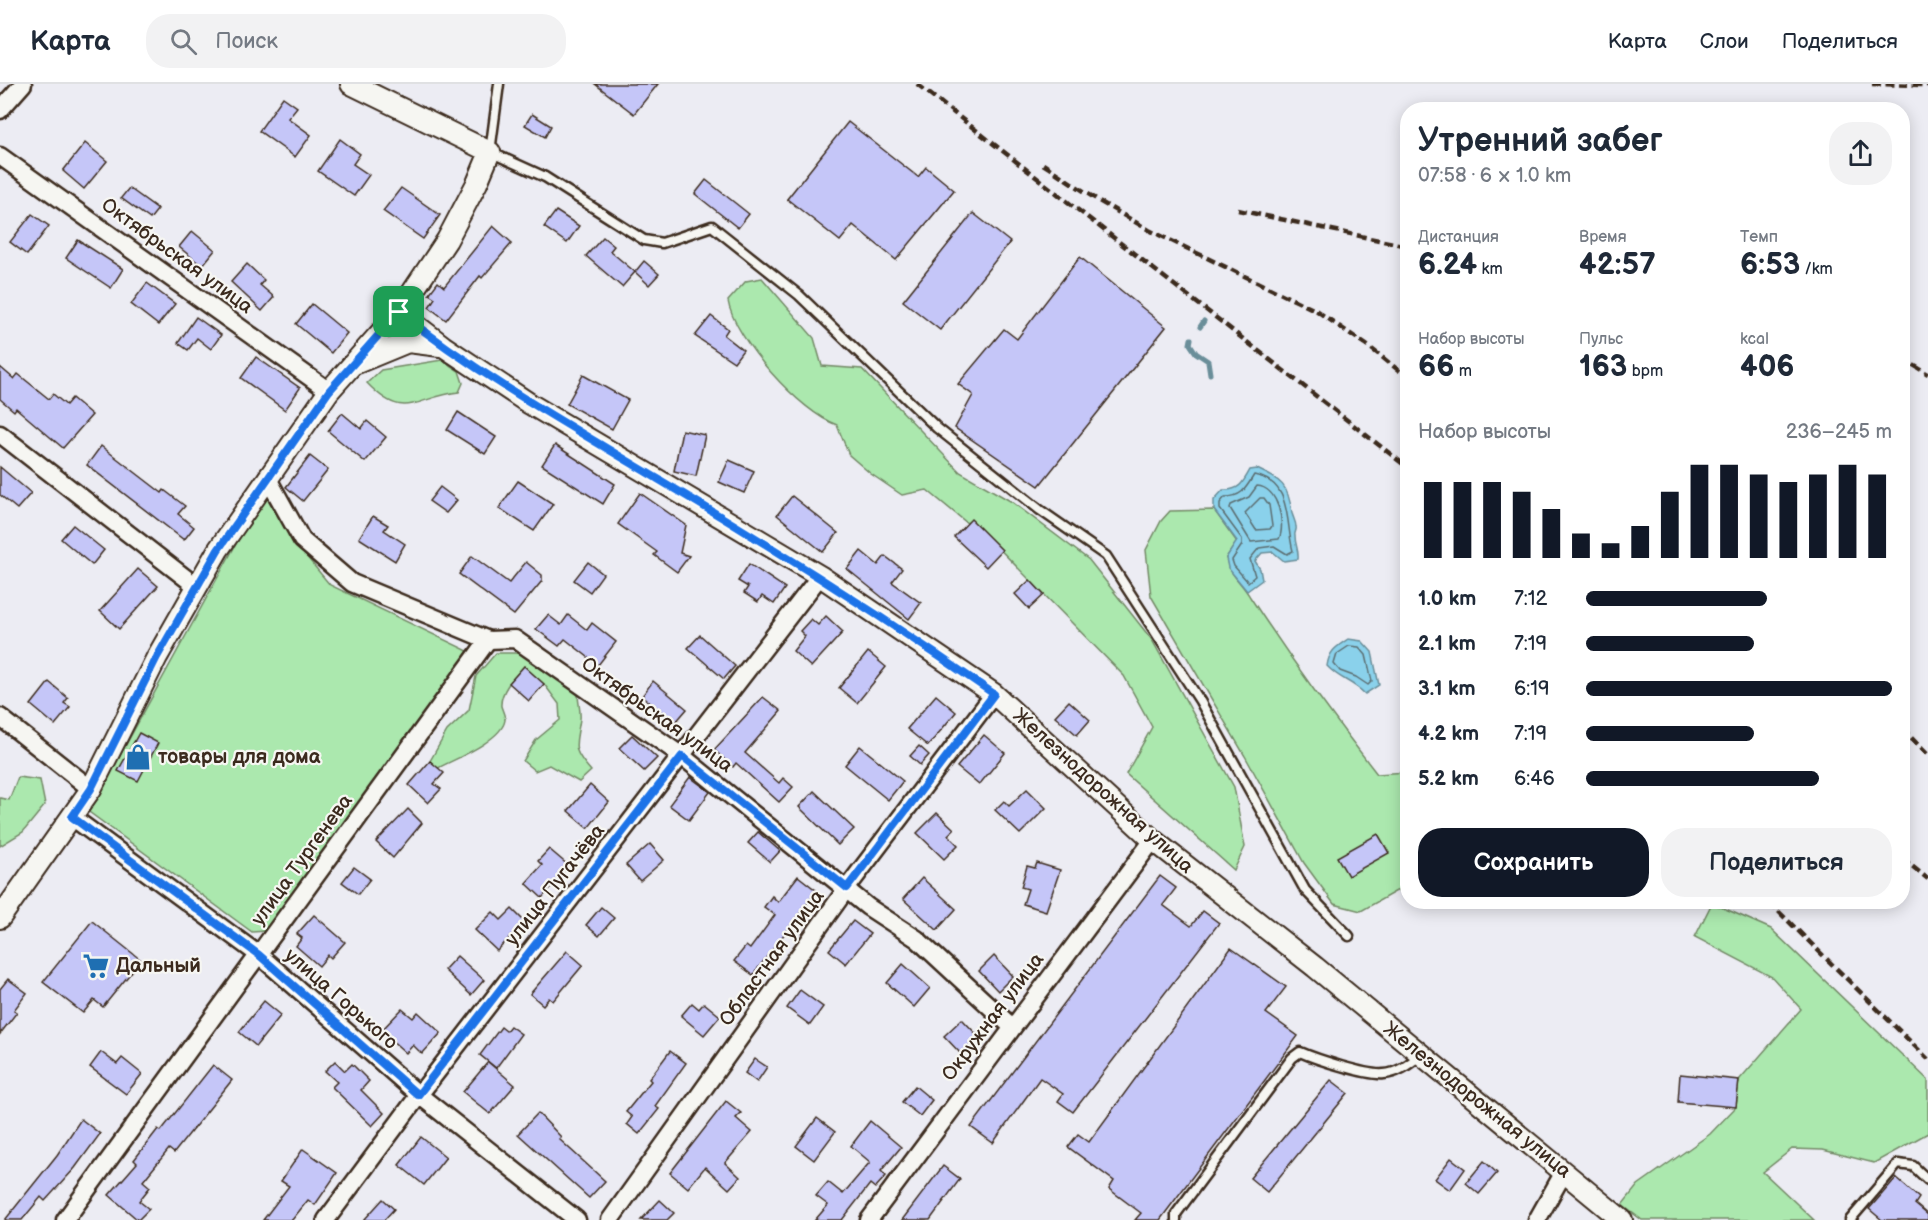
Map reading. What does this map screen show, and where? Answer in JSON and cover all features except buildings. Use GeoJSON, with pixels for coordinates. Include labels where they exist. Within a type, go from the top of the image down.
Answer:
{"type":"FeatureCollection","features":[{"type":"Feature","properties":{"kind":"street"},"geometry":{"type":"LineString","coordinates":[[0,110],[23,84]]}},
{"type":"Feature","properties":{"kind":"street"},"geometry":{"type":"LineString","coordinates":[[0,918],[91,789],[157,657],[196,586],[267,477],[329,391],[399,312],[447,240],[477,183],[490,152],[351,84]]}},
{"type":"Feature","properties":{"kind":"street","name":"Октябрьская улица"},"geometry":{"type":"LineString","coordinates":[[0,156],[329,391]]}},
{"type":"Feature","properties":{"kind":"street","name":"Железнодорожная улица"},"geometry":{"type":"LineString","coordinates":[[399,312],[443,346],[530,404],[820,576],[994,694],[1153,840],[1422,1054],[1622,1220]]}},
{"type":"Feature","properties":{"kind":"street"},"geometry":{"type":"LineString","coordinates":[[352,365],[408,342],[443,346]]}},
{"type":"Feature","properties":{"kind":"street"},"geometry":{"type":"LineString","coordinates":[[0,434],[196,586]]}},
{"type":"Feature","properties":{"kind":"street","name":"Октябрьская улица"},"geometry":{"type":"LineString","coordinates":[[267,477],[302,540],[351,583],[488,640],[515,639],[682,756],[868,907],[917,939],[1012,1027]]}},
{"type":"Feature","properties":{"kind":"street","name":"улица Пугачёва"},"geometry":{"type":"LineString","coordinates":[[326,1220],[418,1095],[820,576]]}},
{"type":"Feature","properties":{"kind":"street","name":"улица Тургенева"},"geometry":{"type":"LineString","coordinates":[[65,1220],[488,640]]}},
{"type":"Feature","properties":{"kind":"street","name":"Областная улица"},"geometry":{"type":"LineString","coordinates":[[610,1220],[847,888],[994,694]]}},
{"type":"Feature","properties":{"kind":"street"},"geometry":{"type":"LineString","coordinates":[[0,717],[91,789]]}},
{"type":"Feature","properties":{"kind":"street","name":"улица Горького"},"geometry":{"type":"LineString","coordinates":[[72,817],[259,955],[418,1095],[577,1220]]}},
{"type":"Feature","properties":{"kind":"street","name":"Окружная улица"},"geometry":{"type":"LineString","coordinates":[[869,1220],[1153,840]]}},
{"type":"Feature","properties":{"kind":"street"},"geometry":{"type":"LineString","coordinates":[[1537,1220],[1564,1172]]}},
{"type":"Feature","properties":{"kind":"lane"},"geometry":{"type":"LineString","coordinates":[[499,84],[490,152],[545,177],[644,240],[662,243],[712,226],[799,295],[937,428],[1040,510],[1107,556],[1141,613],[1200,701],[1305,890],[1349,936]]}},
{"type":"Feature","properties":{"kind":"lane"},"geometry":{"type":"LineString","coordinates":[[1176,1220],[1176,1214],[1292,1058],[1300,1052],[1319,1060],[1383,1075],[1403,1069],[1422,1054]]}},
{"type":"Feature","properties":{"kind":"lane"},"geometry":{"type":"LineString","coordinates":[[1851,1220],[1898,1164],[1913,1166],[1928,1180]]}},
{"type":"Feature","properties":{"kind":"green space"},"geometry":{"type":"Polygon","coordinates":[[[762,278],[814,338],[822,366],[862,369],[960,472],[1012,502],[1089,560],[1152,640],[1234,787],[1245,847],[1234,870],[1126,774],[1152,727],[1124,676],[971,520],[967,523],[927,490],[902,495],[871,474],[849,455],[837,425],[822,418],[806,406],[771,373],[742,335],[728,301],[746,281],[762,278]]]}},
{"type":"Feature","properties":{"kind":"green space"},"geometry":{"type":"Polygon","coordinates":[[[442,360],[459,371],[463,383],[459,392],[401,405],[380,395],[367,383],[381,370],[442,360]]]}},
{"type":"Feature","properties":{"kind":"green space"},"geometry":{"type":"Polygon","coordinates":[[[264,493],[296,544],[330,585],[468,651],[447,684],[266,931],[252,932],[89,812],[264,493]]]}},
{"type":"Feature","properties":{"kind":"green space"},"geometry":{"type":"Polygon","coordinates":[[[1214,510],[1237,542],[1226,558],[1230,569],[1296,665],[1377,774],[1400,772],[1400,889],[1361,911],[1334,904],[1304,863],[1245,756],[1151,596],[1146,550],[1161,521],[1170,511],[1214,510]]]}},
{"type":"Feature","properties":{"kind":"green space"},"geometry":{"type":"Polygon","coordinates":[[[496,653],[526,653],[578,694],[580,716],[576,746],[580,757],[591,771],[579,782],[549,765],[535,771],[523,761],[536,740],[560,720],[559,704],[544,684],[524,666],[508,684],[503,695],[501,706],[505,720],[496,735],[477,748],[438,768],[430,761],[447,731],[469,710],[476,676],[496,653]]]}},
{"type":"Feature","properties":{"kind":"green space"},"geometry":{"type":"Polygon","coordinates":[[[18,777],[40,780],[45,805],[23,832],[0,846],[0,798],[9,800],[18,777]]]}},
{"type":"Feature","properties":{"kind":"green space"},"geometry":{"type":"Polygon","coordinates":[[[1709,909],[1726,909],[1771,929],[1928,1080],[1928,1133],[1874,1163],[1823,1150],[1792,1149],[1763,1172],[1814,1220],[1642,1220],[1622,1205],[1638,1185],[1710,1134],[1736,1107],[1739,1080],[1801,1009],[1772,977],[1695,937],[1709,909]]]}},
{"type":"Feature","properties":{"kind":"water"},"geometry":{"type":"Polygon","coordinates":[[[1257,469],[1278,481],[1286,489],[1296,525],[1298,559],[1284,561],[1273,552],[1262,553],[1255,561],[1260,569],[1262,580],[1247,591],[1228,568],[1226,558],[1237,541],[1214,510],[1214,500],[1223,490],[1237,488],[1250,470],[1257,469]]]}},
{"type":"Feature","properties":{"kind":"water"},"geometry":{"type":"Polygon","coordinates":[[[1348,639],[1362,641],[1372,652],[1379,685],[1365,694],[1327,666],[1334,650],[1348,639]]]}},
{"type":"Feature","properties":{"kind":"waterway"},"geometry":{"type":"LineString","coordinates":[[1200,327],[1204,321]]}},
{"type":"Feature","properties":{"kind":"waterway"},"geometry":{"type":"LineString","coordinates":[[1191,339],[1190,344],[1196,353],[1208,361],[1210,374]]}},
{"type":"Feature","properties":{"kind":"railway"},"geometry":{"type":"LineString","coordinates":[[917,84],[1400,462]]}},
{"type":"Feature","properties":{"kind":"railway"},"geometry":{"type":"LineString","coordinates":[[1872,84],[1928,85]]}},
{"type":"Feature","properties":{"kind":"railway"},"geometry":{"type":"LineString","coordinates":[[1043,164],[1099,201],[1149,230],[1317,311],[1400,371]]}},
{"type":"Feature","properties":{"kind":"railway"},"geometry":{"type":"LineString","coordinates":[[1238,210],[1400,245]]}},
{"type":"Feature","properties":{"kind":"railway"},"geometry":{"type":"LineString","coordinates":[[1910,363],[1928,374]]}},
{"type":"Feature","properties":{"kind":"railway"},"geometry":{"type":"LineString","coordinates":[[1910,736],[1928,755]]}},
{"type":"Feature","properties":{"kind":"railway"},"geometry":{"type":"LineString","coordinates":[[1910,864],[1928,879]]}},
{"type":"Feature","properties":{"kind":"railway"},"geometry":{"type":"LineString","coordinates":[[1776,909],[1928,1059]]}},
{"type":"Feature","properties":{"kind":"place","name":"товары для дома"},"geometry":{"type":"Point","coordinates":[138,757]}},
{"type":"Feature","properties":{"kind":"place","name":"Дальный"},"geometry":{"type":"Point","coordinates":[96,966]}},
{"type":"Feature","properties":{"kind":"route"},"geometry":{"type":"LineString","coordinates":[[399,312],[443,346],[530,404],[820,576],[994,694],[847,888],[682,756],[418,1095],[259,955],[72,817],[91,789],[157,657],[218,550],[329,391],[399,312]]}}]}
